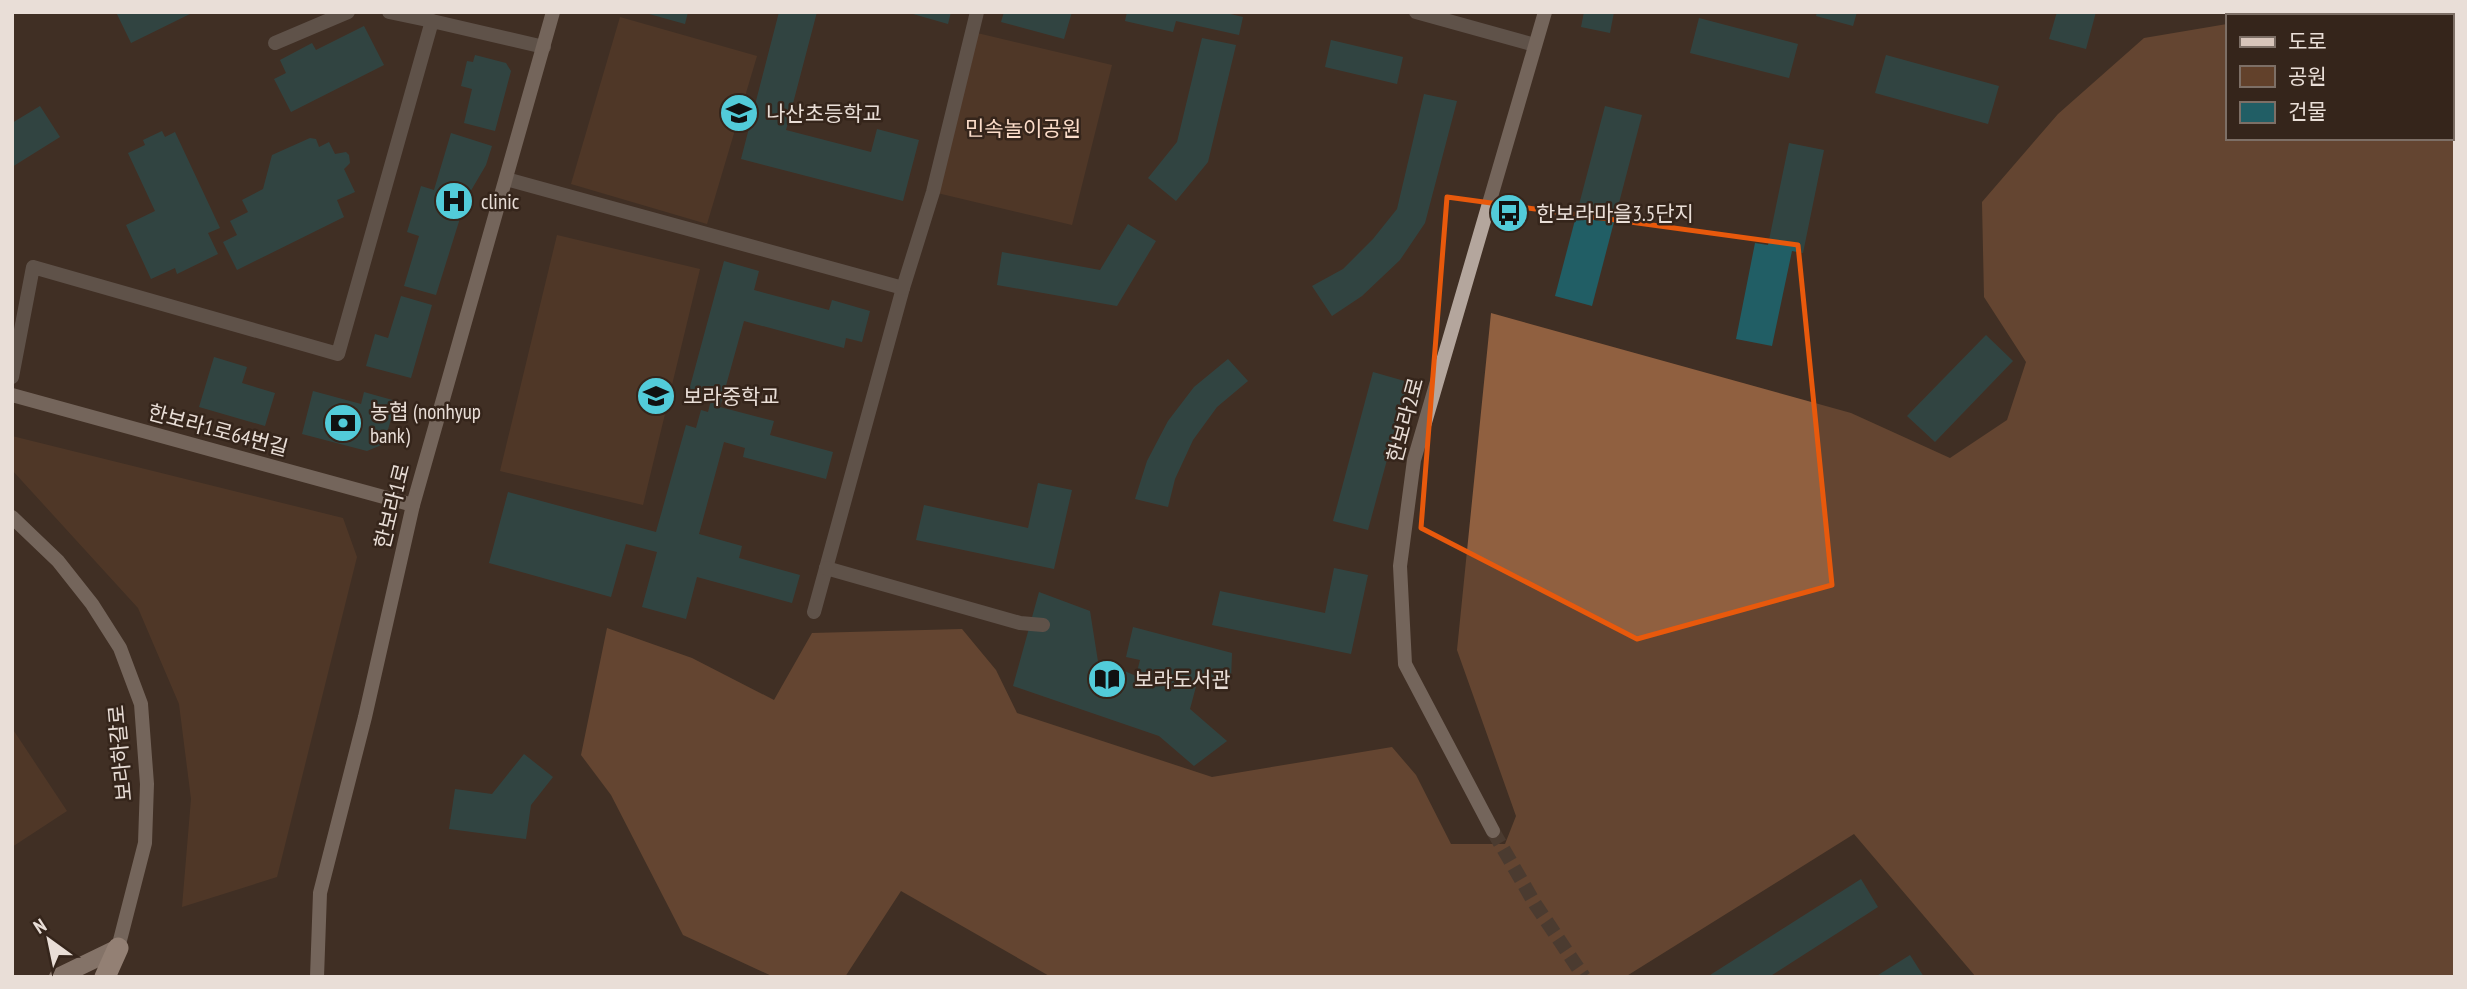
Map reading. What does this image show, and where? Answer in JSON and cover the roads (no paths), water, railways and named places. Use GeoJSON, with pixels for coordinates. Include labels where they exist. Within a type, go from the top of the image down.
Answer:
{"type":"FeatureCollection","features":[{"type":"Feature","properties":{"kind":"highway"},"geometry":{"type":"LineString","coordinates":[[105,977],[118,948]]}},
{"type":"Feature","properties":{"kind":"main road"},"geometry":{"type":"LineString","coordinates":[[58,977],[118,948]]}},
{"type":"Feature","properties":{"kind":"street"},"geometry":{"type":"LineString","coordinates":[[275,43],[348,12]]}},
{"type":"Feature","properties":{"kind":"street"},"geometry":{"type":"LineString","coordinates":[[389,12],[544,47]]}},
{"type":"Feature","properties":{"kind":"street","name":"한보라1로"},"geometry":{"type":"LineString","coordinates":[[317,977],[320,893],[365,717],[413,505],[553,12]]}},
{"type":"Feature","properties":{"kind":"street"},"geometry":{"type":"LineString","coordinates":[[814,612],[903,288],[933,192],[977,12]]}},
{"type":"Feature","properties":{"kind":"street"},"geometry":{"type":"LineString","coordinates":[[1416,12],[1535,45]]}},
{"type":"Feature","properties":{"kind":"street","name":"한보라2로"},"geometry":{"type":"LineString","coordinates":[[1493,831],[1405,664],[1400,566],[1414,460],[1545,12]]}},
{"type":"Feature","properties":{"kind":"street"},"geometry":{"type":"LineString","coordinates":[[12,377],[33,268],[338,354],[432,21]]}},
{"type":"Feature","properties":{"kind":"street"},"geometry":{"type":"LineString","coordinates":[[506,179],[903,288]]}},
{"type":"Feature","properties":{"kind":"street","name":"한보라1로64번길"},"geometry":{"type":"LineString","coordinates":[[12,395],[413,505]]}},
{"type":"Feature","properties":{"kind":"street","name":"보라하갈로"},"geometry":{"type":"LineString","coordinates":[[12,517],[58,561],[92,604],[120,648],[141,704],[147,784],[145,844],[118,948],[99,977]]}},
{"type":"Feature","properties":{"kind":"street"},"geometry":{"type":"LineString","coordinates":[[826,568],[1020,623],[1043,625]]}},
{"type":"Feature","properties":{"kind":"tunnel"},"geometry":{"type":"LineString","coordinates":[[1493,831],[1535,904],[1584,977]]}},
{"type":"Feature","properties":{"kind":"place","name":"나산초등학교"},"geometry":{"type":"Point","coordinates":[739,113]}},
{"type":"Feature","properties":{"kind":"place","name":"clinic"},"geometry":{"type":"Point","coordinates":[454,201]}},
{"type":"Feature","properties":{"kind":"place","name":"한보라마을3.5단지"},"geometry":{"type":"Point","coordinates":[1509,213]}},
{"type":"Feature","properties":{"kind":"place","name":"보라중학교"},"geometry":{"type":"Point","coordinates":[656,396]}},
{"type":"Feature","properties":{"kind":"place","name":"농협 (nonhyup bank)"},"geometry":{"type":"Point","coordinates":[343,423]}},
{"type":"Feature","properties":{"kind":"place","name":"보라도서관"},"geometry":{"type":"Point","coordinates":[1107,679]}},
{"type":"Feature","properties":{"kind":"park label","name":"민속놀이공원"},"geometry":{"type":"Point","coordinates":[1023,128]}}]}
